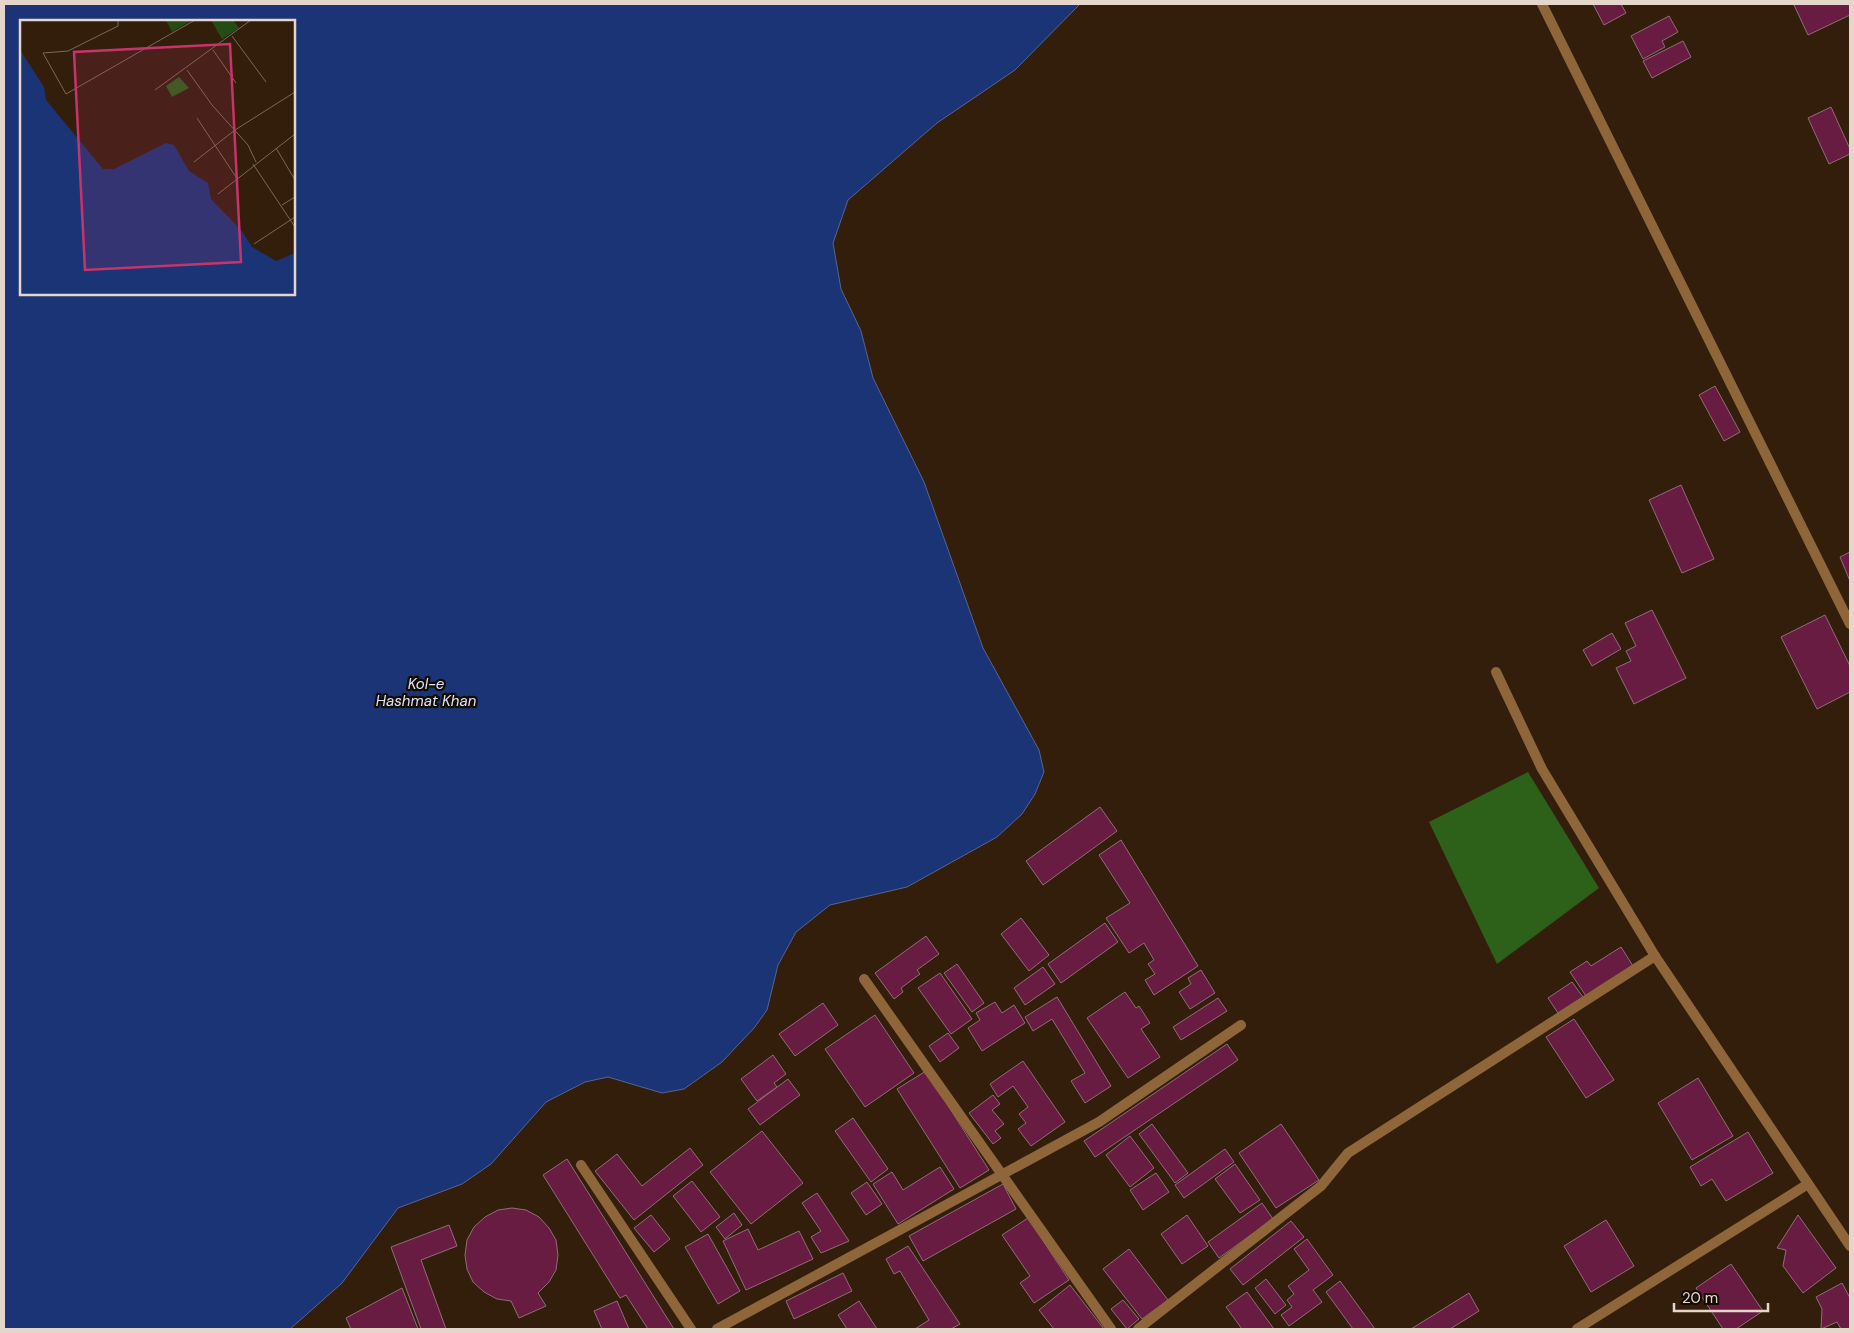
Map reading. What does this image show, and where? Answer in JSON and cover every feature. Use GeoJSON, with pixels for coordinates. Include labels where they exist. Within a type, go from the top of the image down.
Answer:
{"type":"FeatureCollection","features":[{"type":"Feature","properties":{"kind":"street"},"geometry":{"type":"LineString","coordinates":[[1542,4],[1850,624]]}},
{"type":"Feature","properties":{"kind":"street"},"geometry":{"type":"LineString","coordinates":[[1496,672],[1542,769],[1655,956],[1850,1246]]}},
{"type":"Feature","properties":{"kind":"street"},"geometry":{"type":"LineString","coordinates":[[1138,1329],[1321,1186],[1348,1153],[1655,956]]}},
{"type":"Feature","properties":{"kind":"street"},"geometry":{"type":"LineString","coordinates":[[864,979],[1111,1329]]}},
{"type":"Feature","properties":{"kind":"street"},"geometry":{"type":"LineString","coordinates":[[716,1329],[1099,1122],[1241,1025]]}},
{"type":"Feature","properties":{"kind":"street"},"geometry":{"type":"LineString","coordinates":[[580,1165],[691,1329]]}},
{"type":"Feature","properties":{"kind":"street"},"geometry":{"type":"LineString","coordinates":[[1577,1329],[1808,1184]]}},
{"type":"Feature","properties":{"kind":"green space"},"geometry":{"type":"Polygon","coordinates":[[[1528,772],[1599,888],[1497,964],[1429,822],[1528,772]]]}},
{"type":"Feature","properties":{"kind":"water","name":"Kol-e Hashmat Khan"},"geometry":{"type":"Polygon","coordinates":[[[4,4],[1080,4],[1015,70],[937,123],[848,200],[833,243],[841,289],[861,331],[873,378],[924,482],[983,648],[1039,750],[1044,772],[1035,794],[1022,814],[997,837],[907,887],[830,905],[796,932],[778,965],[767,1010],[754,1028],[722,1062],[684,1089],[662,1093],[608,1077],[585,1082],[546,1102],[491,1164],[462,1184],[398,1208],[342,1283],[290,1329],[4,1329],[4,4]]]}},
{"type":"Feature","properties":{"kind":"building"},"geometry":{"type":"Polygon","coordinates":[[[1593,4],[1621,4],[1626,13],[1604,25],[1593,4]]]}},
{"type":"Feature","properties":{"kind":"building"},"geometry":{"type":"Polygon","coordinates":[[[1850,4],[1850,15],[1808,35],[1794,5],[1850,4]]]}},
{"type":"Feature","properties":{"kind":"building"},"geometry":{"type":"Polygon","coordinates":[[[1669,16],[1678,32],[1662,41],[1665,47],[1643,59],[1631,36],[1669,16]]]}},
{"type":"Feature","properties":{"kind":"building"},"geometry":{"type":"Polygon","coordinates":[[[1683,41],[1691,57],[1652,78],[1643,61],[1683,41]]]}},
{"type":"Feature","properties":{"kind":"building"},"geometry":{"type":"Polygon","coordinates":[[[1831,107],[1850,149],[1850,154],[1829,164],[1808,118],[1831,107]]]}},
{"type":"Feature","properties":{"kind":"building"},"geometry":{"type":"Polygon","coordinates":[[[1715,386],[1740,432],[1724,441],[1699,395],[1715,386]]]}},
{"type":"Feature","properties":{"kind":"building"},"geometry":{"type":"Polygon","coordinates":[[[1681,485],[1714,559],[1682,573],[1649,500],[1681,485]]]}},
{"type":"Feature","properties":{"kind":"building"},"geometry":{"type":"Polygon","coordinates":[[[1850,552],[1850,581],[1840,557],[1850,552]]]}},
{"type":"Feature","properties":{"kind":"building"},"geometry":{"type":"Polygon","coordinates":[[[1652,610],[1686,678],[1634,704],[1616,668],[1631,661],[1626,651],[1636,646],[1625,623],[1652,610]]]}},
{"type":"Feature","properties":{"kind":"building"},"geometry":{"type":"Polygon","coordinates":[[[1825,615],[1850,666],[1850,692],[1817,709],[1781,637],[1825,615]]]}},
{"type":"Feature","properties":{"kind":"building"},"geometry":{"type":"Polygon","coordinates":[[[1612,633],[1621,649],[1592,666],[1583,650],[1612,633]]]}},
{"type":"Feature","properties":{"kind":"building"},"geometry":{"type":"Polygon","coordinates":[[[1100,807],[1117,831],[1043,885],[1026,861],[1100,807]]]}},
{"type":"Feature","properties":{"kind":"building"},"geometry":{"type":"Polygon","coordinates":[[[1121,840],[1198,966],[1154,995],[1145,980],[1155,974],[1148,964],[1154,960],[1144,943],[1129,953],[1106,918],[1130,903],[1099,855],[1121,840]]]}},
{"type":"Feature","properties":{"kind":"building"},"geometry":{"type":"Polygon","coordinates":[[[1021,918],[1049,955],[1029,971],[1001,934],[1021,918]]]}},
{"type":"Feature","properties":{"kind":"building"},"geometry":{"type":"Polygon","coordinates":[[[1105,923],[1118,942],[1061,983],[1048,964],[1105,923]]]}},
{"type":"Feature","properties":{"kind":"building"},"geometry":{"type":"Polygon","coordinates":[[[926,936],[939,954],[917,970],[920,974],[901,988],[903,992],[894,999],[875,973],[926,936]]]}},
{"type":"Feature","properties":{"kind":"building"},"geometry":{"type":"Polygon","coordinates":[[[1621,947],[1633,966],[1586,996],[1570,972],[1587,961],[1591,966],[1621,947]]]}},
{"type":"Feature","properties":{"kind":"building"},"geometry":{"type":"Polygon","coordinates":[[[957,964],[984,1003],[972,1012],[944,973],[957,964]]]}},
{"type":"Feature","properties":{"kind":"building"},"geometry":{"type":"Polygon","coordinates":[[[1043,967],[1055,984],[1025,1005],[1014,988],[1043,967]]]}},
{"type":"Feature","properties":{"kind":"building"},"geometry":{"type":"Polygon","coordinates":[[[1201,970],[1215,993],[1190,1009],[1179,992],[1191,984],[1188,978],[1201,970]]]}},
{"type":"Feature","properties":{"kind":"building"},"geometry":{"type":"Polygon","coordinates":[[[940,973],[972,1019],[951,1034],[918,988],[940,973]]]}},
{"type":"Feature","properties":{"kind":"building"},"geometry":{"type":"Polygon","coordinates":[[[1572,982],[1583,997],[1558,1013],[1548,998],[1572,982]]]}},
{"type":"Feature","properties":{"kind":"building"},"geometry":{"type":"Polygon","coordinates":[[[1125,992],[1136,1008],[1139,1006],[1150,1023],[1141,1029],[1160,1057],[1128,1078],[1087,1018],[1125,992]]]}},
{"type":"Feature","properties":{"kind":"building"},"geometry":{"type":"Polygon","coordinates":[[[1057,997],[1111,1086],[1085,1103],[1071,1081],[1085,1073],[1052,1019],[1033,1031],[1025,1017],[1057,997]]]}},
{"type":"Feature","properties":{"kind":"building"},"geometry":{"type":"Polygon","coordinates":[[[1218,998],[1227,1011],[1181,1040],[1173,1027],[1218,998]]]}},
{"type":"Feature","properties":{"kind":"building"},"geometry":{"type":"Polygon","coordinates":[[[995,1002],[1002,1013],[1014,1005],[1025,1023],[982,1051],[968,1028],[980,1020],[976,1013],[995,1002]]]}},
{"type":"Feature","properties":{"kind":"building"},"geometry":{"type":"Polygon","coordinates":[[[823,1003],[838,1025],[795,1056],[779,1034],[823,1003]]]}},
{"type":"Feature","properties":{"kind":"building"},"geometry":{"type":"Polygon","coordinates":[[[875,1015],[914,1073],[865,1107],[825,1049],[875,1015]]]}},
{"type":"Feature","properties":{"kind":"building"},"geometry":{"type":"Polygon","coordinates":[[[1574,1019],[1614,1080],[1586,1098],[1546,1037],[1574,1019]]]}},
{"type":"Feature","properties":{"kind":"building"},"geometry":{"type":"Polygon","coordinates":[[[948,1033],[959,1048],[940,1062],[929,1046],[948,1033]]]}},
{"type":"Feature","properties":{"kind":"building"},"geometry":{"type":"Polygon","coordinates":[[[1227,1044],[1238,1060],[1095,1157],[1084,1141],[1227,1044]]]}},
{"type":"Feature","properties":{"kind":"building"},"geometry":{"type":"Polygon","coordinates":[[[773,1055],[786,1074],[774,1083],[777,1087],[757,1101],[741,1079],[773,1055]]]}},
{"type":"Feature","properties":{"kind":"building"},"geometry":{"type":"Polygon","coordinates":[[[1023,1061],[1065,1122],[1031,1146],[1018,1129],[1026,1123],[1019,1114],[1028,1107],[1013,1086],[998,1097],[990,1084],[1023,1061]]]}},
{"type":"Feature","properties":{"kind":"building"},"geometry":{"type":"Polygon","coordinates":[[[926,1071],[989,1170],[960,1188],[897,1089],[926,1071]]]}},
{"type":"Feature","properties":{"kind":"building"},"geometry":{"type":"Polygon","coordinates":[[[1698,1078],[1733,1136],[1692,1160],[1658,1103],[1698,1078]]]}},
{"type":"Feature","properties":{"kind":"building"},"geometry":{"type":"Polygon","coordinates":[[[788,1079],[800,1095],[760,1125],[748,1109],[788,1079]]]}},
{"type":"Feature","properties":{"kind":"building"},"geometry":{"type":"Polygon","coordinates":[[[993,1095],[1000,1104],[992,1110],[1004,1124],[995,1131],[1001,1138],[993,1144],[969,1113],[993,1095]]]}},
{"type":"Feature","properties":{"kind":"building"},"geometry":{"type":"Polygon","coordinates":[[[853,1118],[888,1169],[871,1182],[835,1131],[853,1118]]]}},
{"type":"Feature","properties":{"kind":"building"},"geometry":{"type":"Polygon","coordinates":[[[1152,1124],[1188,1173],[1175,1183],[1139,1134],[1152,1124]]]}},
{"type":"Feature","properties":{"kind":"building"},"geometry":{"type":"Polygon","coordinates":[[[1281,1124],[1319,1180],[1276,1208],[1239,1153],[1281,1124]]]}},
{"type":"Feature","properties":{"kind":"building"},"geometry":{"type":"Polygon","coordinates":[[[762,1131],[803,1183],[751,1224],[710,1172],[762,1131]]]}},
{"type":"Feature","properties":{"kind":"building"},"geometry":{"type":"Polygon","coordinates":[[[1748,1132],[1773,1173],[1726,1201],[1712,1179],[1701,1186],[1690,1167],[1748,1132]]]}},
{"type":"Feature","properties":{"kind":"building"},"geometry":{"type":"Polygon","coordinates":[[[1130,1136],[1154,1168],[1130,1187],[1106,1155],[1130,1136]]]}},
{"type":"Feature","properties":{"kind":"building"},"geometry":{"type":"Polygon","coordinates":[[[690,1148],[703,1165],[634,1220],[595,1171],[617,1154],[642,1186],[690,1148]]]}},
{"type":"Feature","properties":{"kind":"building"},"geometry":{"type":"Polygon","coordinates":[[[1225,1149],[1234,1162],[1184,1198],[1175,1185],[1225,1149]]]}},
{"type":"Feature","properties":{"kind":"building"},"geometry":{"type":"Polygon","coordinates":[[[567,1159],[674,1329],[648,1329],[626,1295],[620,1298],[543,1175],[567,1159]]]}},
{"type":"Feature","properties":{"kind":"building"},"geometry":{"type":"Polygon","coordinates":[[[1235,1164],[1260,1200],[1240,1213],[1215,1179],[1235,1164]]]}},
{"type":"Feature","properties":{"kind":"building"},"geometry":{"type":"Polygon","coordinates":[[[940,1167],[954,1189],[898,1224],[873,1184],[892,1172],[903,1190],[940,1167]]]}},
{"type":"Feature","properties":{"kind":"building"},"geometry":{"type":"Polygon","coordinates":[[[1156,1173],[1169,1192],[1143,1210],[1130,1190],[1156,1173]]]}},
{"type":"Feature","properties":{"kind":"building"},"geometry":{"type":"Polygon","coordinates":[[[692,1181],[720,1217],[701,1232],[673,1196],[692,1181]]]}},
{"type":"Feature","properties":{"kind":"building"},"geometry":{"type":"Polygon","coordinates":[[[867,1182],[882,1204],[866,1215],[851,1193],[867,1182]]]}},
{"type":"Feature","properties":{"kind":"building"},"geometry":{"type":"Polygon","coordinates":[[[1003,1184],[1016,1209],[923,1261],[909,1236],[1003,1184]]]}},
{"type":"Feature","properties":{"kind":"building"},"geometry":{"type":"Polygon","coordinates":[[[817,1193],[849,1241],[821,1253],[811,1237],[821,1231],[802,1203],[817,1193]]]}},
{"type":"Feature","properties":{"kind":"building"},"geometry":{"type":"Polygon","coordinates":[[[1262,1203],[1273,1219],[1219,1258],[1208,1242],[1262,1203]]]}},
{"type":"Feature","properties":{"kind":"building"},"geometry":{"type":"Polygon","coordinates":[[[512,1208],[526,1210],[539,1217],[549,1228],[556,1240],[558,1255],[556,1270],[549,1282],[538,1293],[546,1306],[519,1318],[511,1301],[497,1299],[484,1292],[473,1282],[467,1269],[465,1255],[467,1240],[474,1227],[485,1217],[498,1210],[512,1208]]]}},
{"type":"Feature","properties":{"kind":"building"},"geometry":{"type":"Polygon","coordinates":[[[734,1213],[742,1225],[725,1239],[716,1227],[734,1213]]]}},
{"type":"Feature","properties":{"kind":"building"},"geometry":{"type":"Polygon","coordinates":[[[651,1215],[670,1239],[654,1252],[634,1228],[651,1215]]]}},
{"type":"Feature","properties":{"kind":"building"},"geometry":{"type":"Polygon","coordinates":[[[1187,1215],[1208,1246],[1182,1264],[1161,1234],[1187,1215]]]}},
{"type":"Feature","properties":{"kind":"building"},"geometry":{"type":"Polygon","coordinates":[[[1798,1215],[1836,1268],[1803,1293],[1783,1266],[1786,1250],[1777,1248],[1798,1215]]]}},
{"type":"Feature","properties":{"kind":"building"},"geometry":{"type":"Polygon","coordinates":[[[1028,1218],[1069,1280],[1034,1303],[1020,1283],[1030,1276],[1002,1235],[1028,1218]]]}},
{"type":"Feature","properties":{"kind":"building"},"geometry":{"type":"Polygon","coordinates":[[[1606,1220],[1634,1266],[1591,1292],[1564,1246],[1606,1220]]]}},
{"type":"Feature","properties":{"kind":"building"},"geometry":{"type":"Polygon","coordinates":[[[1291,1221],[1304,1237],[1243,1285],[1230,1269],[1291,1221]]]}},
{"type":"Feature","properties":{"kind":"building"},"geometry":{"type":"Polygon","coordinates":[[[449,1225],[457,1246],[421,1260],[446,1329],[421,1329],[391,1247],[449,1225]]]}},
{"type":"Feature","properties":{"kind":"building"},"geometry":{"type":"Polygon","coordinates":[[[748,1229],[758,1250],[799,1231],[813,1259],[746,1290],[723,1241],[748,1229]]]}},
{"type":"Feature","properties":{"kind":"building"},"geometry":{"type":"Polygon","coordinates":[[[708,1234],[740,1291],[718,1304],[685,1247],[708,1234]]]}},
{"type":"Feature","properties":{"kind":"building"},"geometry":{"type":"Polygon","coordinates":[[[1307,1239],[1333,1275],[1313,1290],[1322,1302],[1289,1326],[1281,1315],[1292,1307],[1287,1300],[1294,1294],[1288,1286],[1309,1270],[1294,1249],[1307,1239]]]}},
{"type":"Feature","properties":{"kind":"building"},"geometry":{"type":"Polygon","coordinates":[[[908,1246],[960,1324],[951,1329],[915,1329],[929,1320],[900,1271],[894,1274],[886,1259],[908,1246]]]}},
{"type":"Feature","properties":{"kind":"building"},"geometry":{"type":"Polygon","coordinates":[[[1129,1249],[1168,1300],[1142,1319],[1103,1269],[1129,1249]]]}},
{"type":"Feature","properties":{"kind":"building"},"geometry":{"type":"Polygon","coordinates":[[[1731,1264],[1763,1311],[1736,1329],[1723,1329],[1696,1288],[1731,1264]]]}},
{"type":"Feature","properties":{"kind":"building"},"geometry":{"type":"Polygon","coordinates":[[[843,1273],[852,1291],[794,1319],[786,1301],[843,1273]]]}},
{"type":"Feature","properties":{"kind":"building"},"geometry":{"type":"Polygon","coordinates":[[[1266,1279],[1286,1305],[1275,1314],[1255,1288],[1266,1279]]]}},
{"type":"Feature","properties":{"kind":"building"},"geometry":{"type":"Polygon","coordinates":[[[1340,1281],[1375,1329],[1353,1329],[1326,1292],[1340,1281]]]}},
{"type":"Feature","properties":{"kind":"building"},"geometry":{"type":"Polygon","coordinates":[[[1842,1283],[1850,1298],[1850,1329],[1841,1329],[1837,1322],[1821,1329],[1822,1309],[1816,1297],[1842,1283]]]}},
{"type":"Feature","properties":{"kind":"building"},"geometry":{"type":"Polygon","coordinates":[[[1070,1285],[1104,1329],[1054,1329],[1039,1310],[1070,1285]]]}},
{"type":"Feature","properties":{"kind":"building"},"geometry":{"type":"Polygon","coordinates":[[[402,1288],[418,1329],[351,1329],[346,1318],[402,1288]]]}},
{"type":"Feature","properties":{"kind":"building"},"geometry":{"type":"Polygon","coordinates":[[[1247,1292],[1274,1329],[1242,1329],[1226,1307],[1247,1292]]]}},
{"type":"Feature","properties":{"kind":"building"},"geometry":{"type":"Polygon","coordinates":[[[1469,1293],[1479,1311],[1450,1329],[1411,1329],[1469,1293]]]}},
{"type":"Feature","properties":{"kind":"building"},"geometry":{"type":"Polygon","coordinates":[[[1123,1300],[1139,1319],[1127,1329],[1111,1309],[1123,1300]]]}},
{"type":"Feature","properties":{"kind":"building"},"geometry":{"type":"Polygon","coordinates":[[[617,1301],[629,1329],[602,1329],[594,1311],[617,1301]]]}},
{"type":"Feature","properties":{"kind":"building"},"geometry":{"type":"Polygon","coordinates":[[[859,1301],[877,1329],[847,1329],[838,1315],[859,1301]]]}}]}
